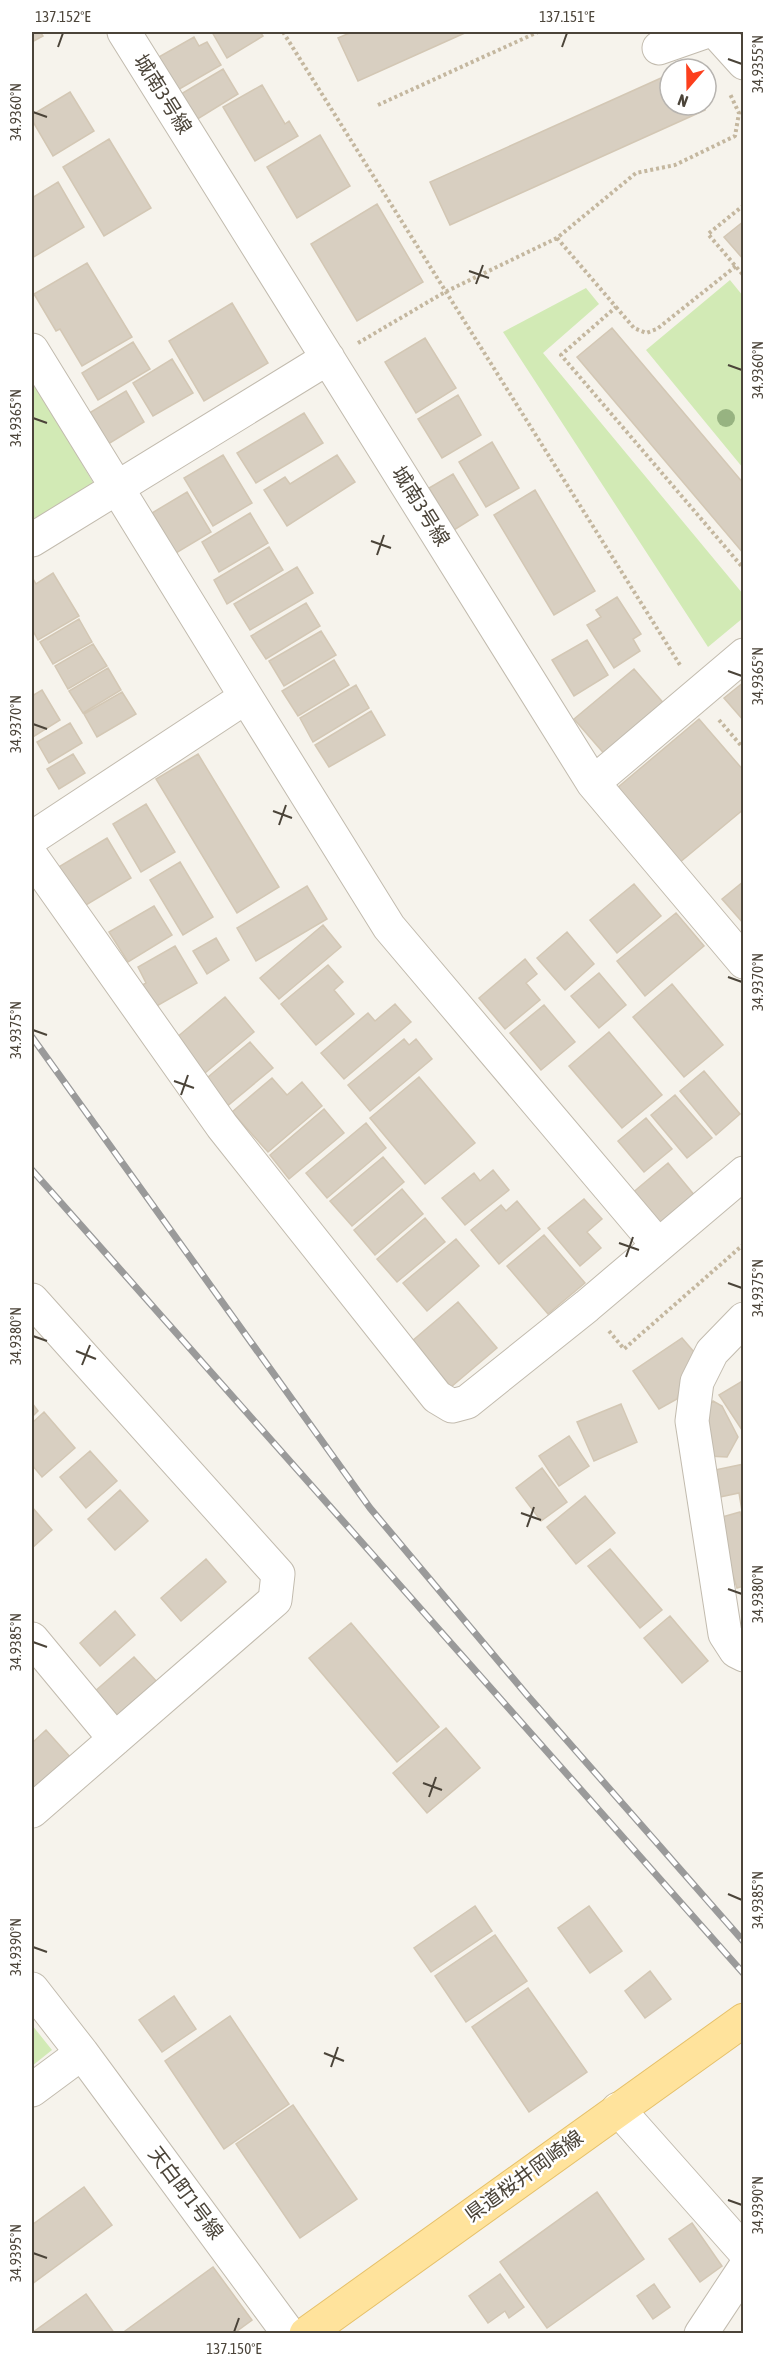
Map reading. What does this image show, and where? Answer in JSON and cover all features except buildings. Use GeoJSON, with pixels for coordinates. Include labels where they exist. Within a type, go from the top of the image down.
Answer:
{"type":"FeatureCollection","features":[{"type":"Feature","properties":{"kind":"main road","name":"県道桜井岡崎線"},"geometry":{"type":"LineString","coordinates":[[327,2327],[618,2109],[744,2020]]}},
{"type":"Feature","properties":{"kind":"street","name":"城南3号線"},"geometry":{"type":"LineString","coordinates":[[124,32],[593,783],[744,962]]}},
{"type":"Feature","properties":{"kind":"street"},"geometry":{"type":"LineString","coordinates":[[659,48],[705,32]]}},
{"type":"Feature","properties":{"kind":"street"},"geometry":{"type":"LineString","coordinates":[[716,32],[744,63]]}},
{"type":"Feature","properties":{"kind":"street"},"geometry":{"type":"LineString","coordinates":[[32,350],[389,927],[658,1245]]}},
{"type":"Feature","properties":{"kind":"street"},"geometry":{"type":"LineString","coordinates":[[32,540],[328,358]]}},
{"type":"Feature","properties":{"kind":"street"},"geometry":{"type":"LineString","coordinates":[[593,783],[744,655]]}},
{"type":"Feature","properties":{"kind":"street"},"geometry":{"type":"LineString","coordinates":[[32,838],[246,697]]}},
{"type":"Feature","properties":{"kind":"street"},"geometry":{"type":"LineString","coordinates":[[32,857],[222,1126],[437,1397],[452,1406],[467,1402],[587,1306],[744,1173]]}},
{"type":"Feature","properties":{"kind":"street"},"geometry":{"type":"LineString","coordinates":[[32,1300],[278,1574],[275,1600],[32,1811]]}},
{"type":"Feature","properties":{"kind":"street"},"geometry":{"type":"LineString","coordinates":[[744,1319],[712,1352],[697,1382],[692,1421],[725,1634],[736,1651],[744,1655]]}},
{"type":"Feature","properties":{"kind":"street"},"geometry":{"type":"LineString","coordinates":[[32,1639],[115,1739]]}},
{"type":"Feature","properties":{"kind":"street","name":"天白町1号線"},"geometry":{"type":"LineString","coordinates":[[32,1989],[290,2334]]}},
{"type":"Feature","properties":{"kind":"street"},"geometry":{"type":"LineString","coordinates":[[32,2090],[82,2053]]}},
{"type":"Feature","properties":{"kind":"street"},"geometry":{"type":"LineString","coordinates":[[618,2109],[744,2251]]}},
{"type":"Feature","properties":{"kind":"street"},"geometry":{"type":"LineString","coordinates":[[701,2334],[744,2269]]}},
{"type":"Feature","properties":{"kind":"path"},"geometry":{"type":"LineString","coordinates":[[283,32],[699,693],[744,749]]}},
{"type":"Feature","properties":{"kind":"path"},"geometry":{"type":"LineString","coordinates":[[378,105],[538,32]]}},
{"type":"Feature","properties":{"kind":"path"},"geometry":{"type":"LineString","coordinates":[[328,358],[348,349],[445,292],[556,238],[636,173],[675,165],[735,136],[740,113],[730,93]]}},
{"type":"Feature","properties":{"kind":"path"},"geometry":{"type":"LineString","coordinates":[[744,205],[708,234],[744,276]]}},
{"type":"Feature","properties":{"kind":"path"},"geometry":{"type":"LineString","coordinates":[[556,238],[634,328],[646,333],[657,329],[736,266]]}},
{"type":"Feature","properties":{"kind":"path"},"geometry":{"type":"LineString","coordinates":[[616,307],[561,355],[744,569]]}},
{"type":"Feature","properties":{"kind":"path"},"geometry":{"type":"LineString","coordinates":[[587,1306],[624,1349],[744,1244]]}},
{"type":"Feature","properties":{"kind":"green space"},"geometry":{"type":"Polygon","coordinates":[[[730,280],[743,296],[743,468],[646,350],[730,280]]]}},
{"type":"Feature","properties":{"kind":"green space"},"geometry":{"type":"Polygon","coordinates":[[[586,288],[599,304],[543,353],[743,594],[743,618],[708,647],[503,332],[586,288]]]}},
{"type":"Feature","properties":{"kind":"green space"},"geometry":{"type":"Polygon","coordinates":[[[32,379],[94,484],[32,522],[32,379]]]}},
{"type":"Feature","properties":{"kind":"green space"},"geometry":{"type":"Polygon","coordinates":[[[32,2025],[52,2050],[32,2066],[32,2025]]]}},
{"type":"Feature","properties":{"kind":"railway"},"geometry":{"type":"LineString","coordinates":[[32,1037],[370,1508],[527,1695],[744,1942]]}},
{"type":"Feature","properties":{"kind":"railway"},"geometry":{"type":"LineString","coordinates":[[32,1170],[744,1974]]}}]}
